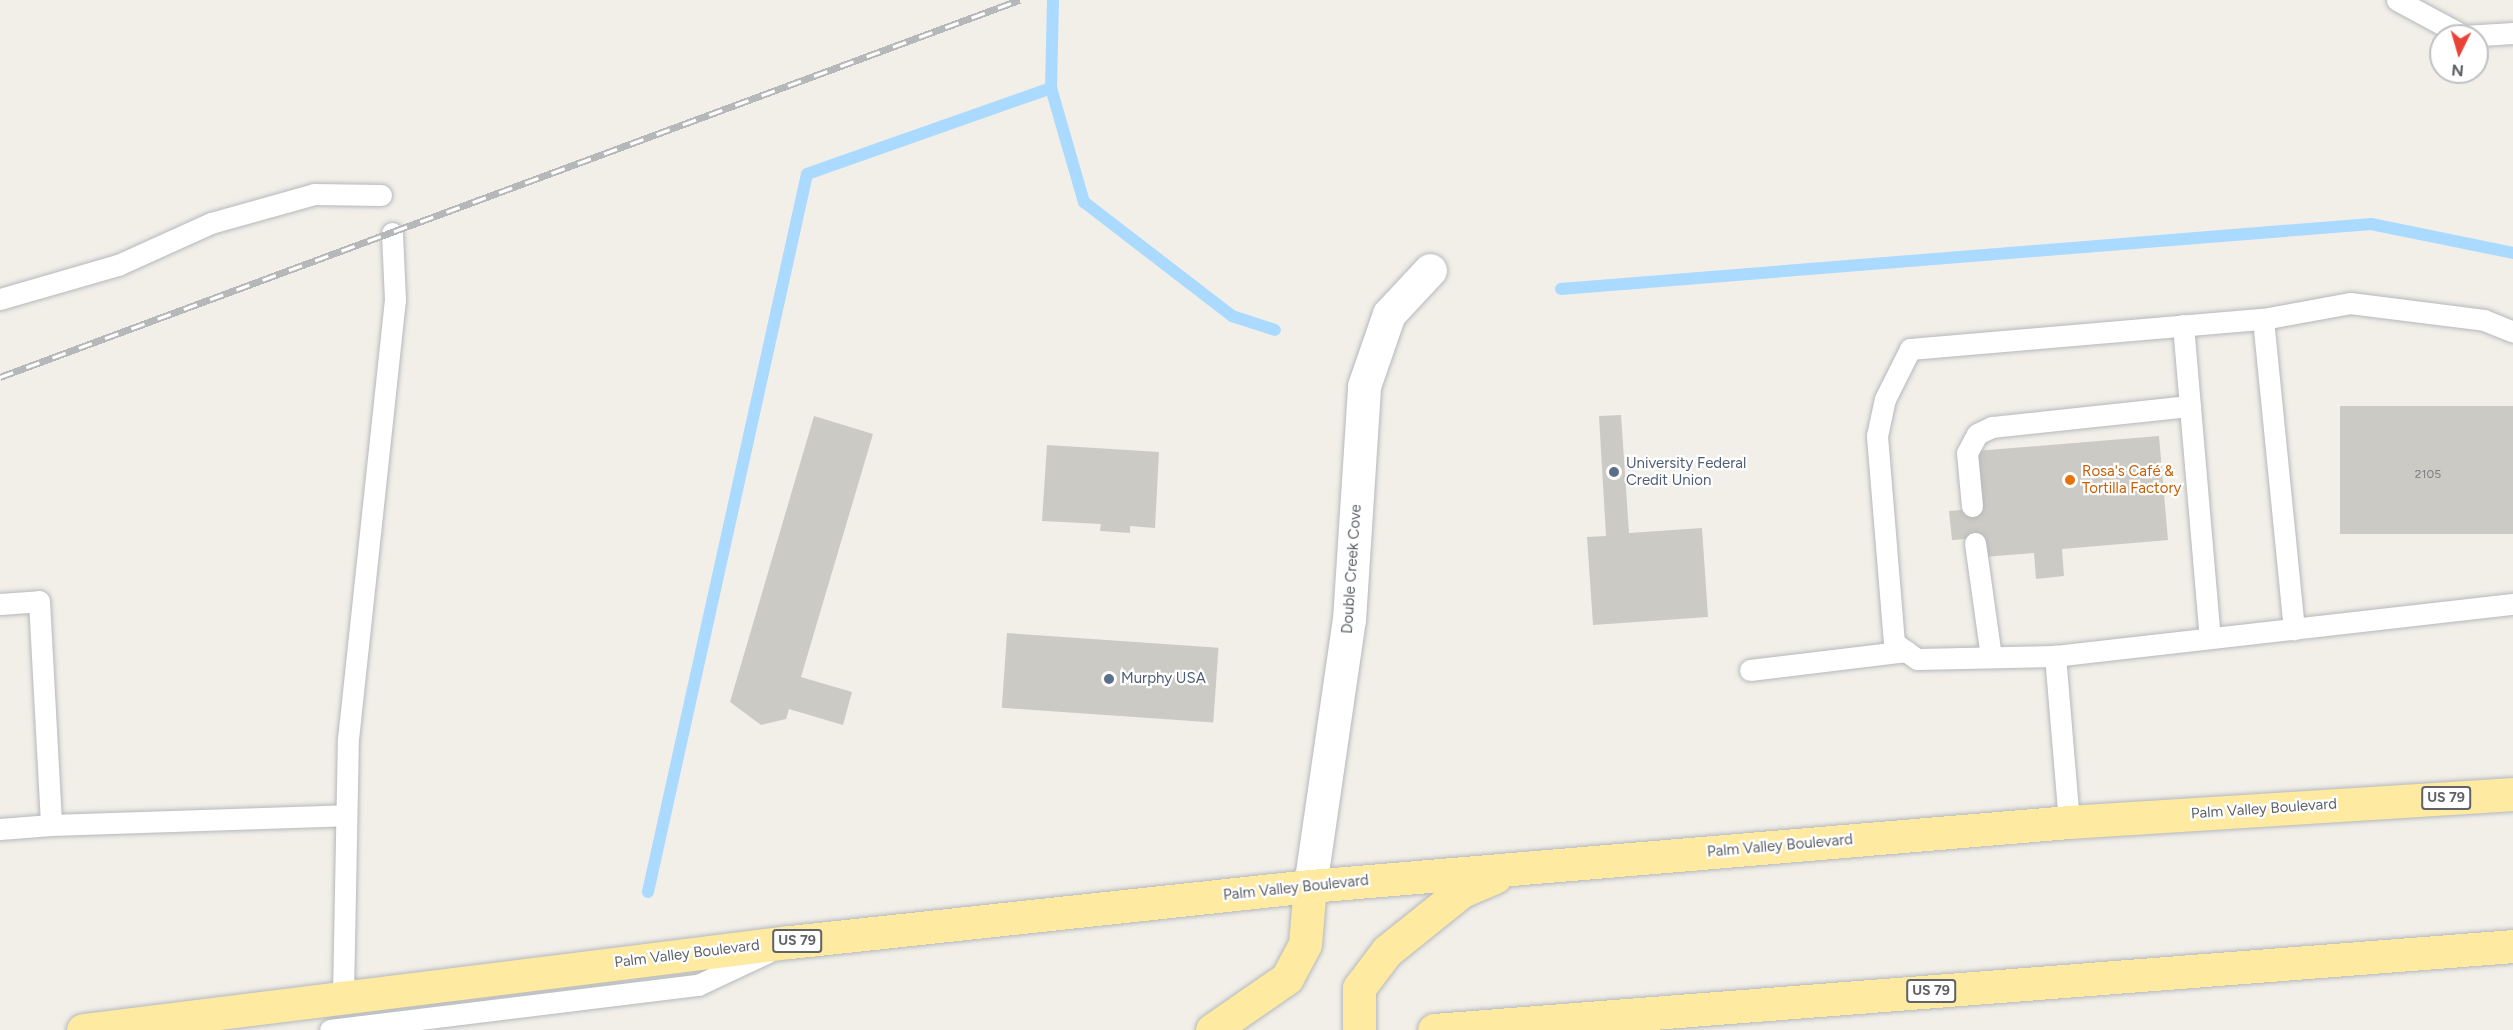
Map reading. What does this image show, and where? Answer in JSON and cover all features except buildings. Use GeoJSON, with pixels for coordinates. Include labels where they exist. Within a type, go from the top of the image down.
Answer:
{"type":"FeatureCollection","features":[{"type":"Feature","properties":{"kind":"highway","name":"Palm Valley Boulevard"},"geometry":{"type":"LineString","coordinates":[[83,1030],[343,995],[790,942],[1310,886],[2069,822],[2513,794]]}},
{"type":"Feature","properties":{"kind":"highway"},"geometry":{"type":"LineString","coordinates":[[1359,1030],[1359,988],[1387,951],[1462,891],[1513,869]]}},
{"type":"Feature","properties":{"kind":"highway"},"geometry":{"type":"LineString","coordinates":[[1212,1030],[1287,978],[1305,944],[1310,886]]}},
{"type":"Feature","properties":{"kind":"highway","name":"US 79"},"geometry":{"type":"LineString","coordinates":[[1434,1030],[2513,946]]}},
{"type":"Feature","properties":{"kind":"street","name":"Double Creek Cove"},"geometry":{"type":"LineString","coordinates":[[1310,886],[1349,620],[1364,386],[1389,314],[1430,270]]}},
{"type":"Feature","properties":{"kind":"lane"},"geometry":{"type":"LineString","coordinates":[[2397,0],[2464,36],[2513,33]]}},
{"type":"Feature","properties":{"kind":"lane"},"geometry":{"type":"LineString","coordinates":[[0,299],[118,265],[211,223],[314,195],[381,195]]}},
{"type":"Feature","properties":{"kind":"lane"},"geometry":{"type":"LineString","coordinates":[[343,995],[348,739],[395,300],[392,233]]}},
{"type":"Feature","properties":{"kind":"lane"},"geometry":{"type":"LineString","coordinates":[[2513,332],[2484,320],[2350,303],[2263,319],[1910,349],[1885,399],[1877,436],[1893,643],[1917,658],[2055,656],[2513,604]]}},
{"type":"Feature","properties":{"kind":"lane"},"geometry":{"type":"LineString","coordinates":[[2263,319],[2294,629]]}},
{"type":"Feature","properties":{"kind":"lane"},"geometry":{"type":"LineString","coordinates":[[2183,325],[2210,638]]}},
{"type":"Feature","properties":{"kind":"lane"},"geometry":{"type":"LineString","coordinates":[[1972,506],[1967,453],[1977,434],[1992,427],[2190,406]]}},
{"type":"Feature","properties":{"kind":"lane"},"geometry":{"type":"LineString","coordinates":[[1975,543],[1990,657]]}},
{"type":"Feature","properties":{"kind":"lane"},"geometry":{"type":"LineString","coordinates":[[0,604],[39,601],[51,825]]}},
{"type":"Feature","properties":{"kind":"lane"},"geometry":{"type":"LineString","coordinates":[[1750,670],[1906,651]]}},
{"type":"Feature","properties":{"kind":"lane"},"geometry":{"type":"LineString","coordinates":[[2055,656],[2069,822]]}},
{"type":"Feature","properties":{"kind":"lane"},"geometry":{"type":"LineString","coordinates":[[0,829],[51,825],[346,815]]}},
{"type":"Feature","properties":{"kind":"lane"},"geometry":{"type":"LineString","coordinates":[[330,1030],[699,985],[790,942]]}},
{"type":"Feature","properties":{"kind":"waterway"},"geometry":{"type":"LineString","coordinates":[[1053,0],[1051,88],[1084,202],[1232,316],[1275,330]]}},
{"type":"Feature","properties":{"kind":"waterway"},"geometry":{"type":"LineString","coordinates":[[648,892],[807,174],[1051,88]]}},
{"type":"Feature","properties":{"kind":"waterway"},"geometry":{"type":"LineString","coordinates":[[1561,289],[2371,224],[2513,253]]}},
{"type":"Feature","properties":{"kind":"railway"},"geometry":{"type":"LineString","coordinates":[[0,377],[1019,0]]}},
{"type":"Feature","properties":{"kind":"place","name":"University Federal Credit Union"},"geometry":{"type":"Point","coordinates":[1614,472]}},
{"type":"Feature","properties":{"kind":"place","name":"Rosa's Café & Tortilla Factory"},"geometry":{"type":"Point","coordinates":[2070,480]}},
{"type":"Feature","properties":{"kind":"place","name":"Murphy USA"},"geometry":{"type":"Point","coordinates":[1109,679]}}]}
